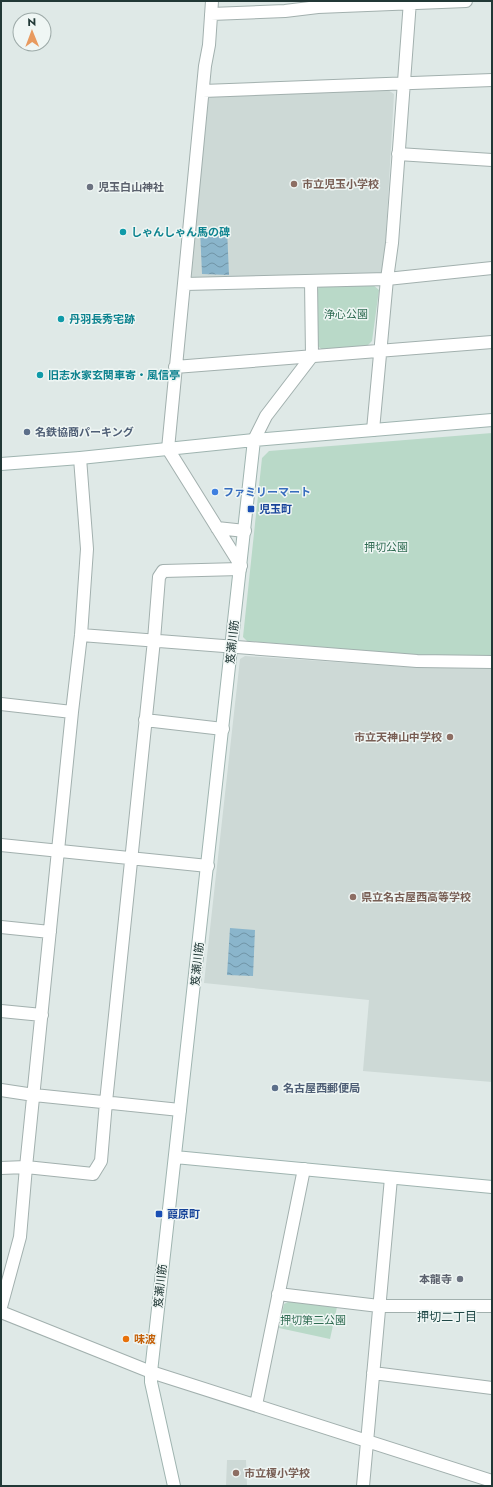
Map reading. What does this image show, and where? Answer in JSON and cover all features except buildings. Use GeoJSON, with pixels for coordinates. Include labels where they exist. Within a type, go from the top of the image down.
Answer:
{"type":"FeatureCollection","features":[{"type":"Feature","properties":{"kind":"street"},"geometry":{"type":"LineString","coordinates":[[1,1168],[26,1167],[93,1174],[101,1161],[154,640],[159,577],[163,571],[240,568],[168,449],[212,1]]}},
{"type":"Feature","properties":{"kind":"street"},"geometry":{"type":"LineString","coordinates":[[211,14],[285,11],[318,7],[466,1]]}},
{"type":"Feature","properties":{"kind":"street"},"geometry":{"type":"LineString","coordinates":[[373,430],[387,279],[392,242],[410,3]]}},
{"type":"Feature","properties":{"kind":"street"},"geometry":{"type":"LineString","coordinates":[[203,91],[492,80]]}},
{"type":"Feature","properties":{"kind":"street"},"geometry":{"type":"LineString","coordinates":[[398,154],[492,160]]}},
{"type":"Feature","properties":{"kind":"street"},"geometry":{"type":"LineString","coordinates":[[185,284],[387,279],[492,268]]}},
{"type":"Feature","properties":{"kind":"street"},"geometry":{"type":"LineString","coordinates":[[254,440],[266,416],[312,356],[310,281]]}},
{"type":"Feature","properties":{"kind":"street"},"geometry":{"type":"LineString","coordinates":[[175,367],[492,342]]}},
{"type":"Feature","properties":{"kind":"street"},"geometry":{"type":"LineString","coordinates":[[1,464],[80,458],[254,440],[492,420]]}},
{"type":"Feature","properties":{"kind":"street","name":"笈瀬川筋"},"geometry":{"type":"LineString","coordinates":[[174,1486],[151,1382],[151,1372],[254,440]]}},
{"type":"Feature","properties":{"kind":"street"},"geometry":{"type":"LineString","coordinates":[[1,1307],[20,1237],[58,850],[81,635],[87,549],[80,458]]}},
{"type":"Feature","properties":{"kind":"street"},"geometry":{"type":"LineString","coordinates":[[217,528],[245,531]]}},
{"type":"Feature","properties":{"kind":"street"},"geometry":{"type":"LineString","coordinates":[[81,635],[417,661],[492,662]]}},
{"type":"Feature","properties":{"kind":"street"},"geometry":{"type":"LineString","coordinates":[[1,704],[72,712]]}},
{"type":"Feature","properties":{"kind":"street"},"geometry":{"type":"LineString","coordinates":[[145,720],[223,729]]}},
{"type":"Feature","properties":{"kind":"street"},"geometry":{"type":"LineString","coordinates":[[1,844],[208,866]]}},
{"type":"Feature","properties":{"kind":"street"},"geometry":{"type":"LineString","coordinates":[[1,927],[50,932]]}},
{"type":"Feature","properties":{"kind":"street"},"geometry":{"type":"LineString","coordinates":[[1,1011],[42,1016]]}},
{"type":"Feature","properties":{"kind":"street"},"geometry":{"type":"LineString","coordinates":[[1,1090],[180,1110]]}},
{"type":"Feature","properties":{"kind":"street"},"geometry":{"type":"LineString","coordinates":[[175,1157],[492,1187]]}},
{"type":"Feature","properties":{"kind":"street"},"geometry":{"type":"LineString","coordinates":[[256,1405],[304,1169]]}},
{"type":"Feature","properties":{"kind":"street"},"geometry":{"type":"LineString","coordinates":[[363,1486],[391,1178]]}},
{"type":"Feature","properties":{"kind":"street"},"geometry":{"type":"LineString","coordinates":[[278,1294],[380,1306],[492,1306]]}},
{"type":"Feature","properties":{"kind":"street"},"geometry":{"type":"LineString","coordinates":[[1,1312],[151,1372],[492,1481]]}},
{"type":"Feature","properties":{"kind":"street"},"geometry":{"type":"LineString","coordinates":[[373,1373],[492,1388]]}},
{"type":"Feature","properties":{"kind":"shaded area","name":"市立児玉小学校"},"geometry":{"type":"Polygon","coordinates":[[[388,90],[394,94],[384,270],[382,273],[195,281],[191,275],[208,98],[214,95],[388,90]]]}},
{"type":"Feature","properties":{"kind":"shaded area","name":"県立名古屋西高等学校"},"geometry":{"type":"Polygon","coordinates":[[[245,656],[408,667],[492,669],[492,1082],[363,1071],[369,1000],[204,983],[240,659],[245,656]]]}},
{"type":"Feature","properties":{"kind":"shaded area","name":"市立榎小学校"},"geometry":{"type":"Polygon","coordinates":[[[227,1460],[246,1460],[247,1486],[226,1486],[227,1460]]]}},
{"type":"Feature","properties":{"kind":"green space","name":"浄心公園"},"geometry":{"type":"Polygon","coordinates":[[[372,284],[379,290],[372,341],[365,348],[323,350],[316,345],[316,291],[321,285],[372,284]]]}},
{"type":"Feature","properties":{"kind":"green space","name":"押切公園"},"geometry":{"type":"Polygon","coordinates":[[[492,433],[492,657],[417,655],[247,641],[243,637],[262,458],[269,451],[492,433]]]}},
{"type":"Feature","properties":{"kind":"green space","name":"押切第二公園"},"geometry":{"type":"Polygon","coordinates":[[[290,1301],[337,1307],[330,1339],[279,1328],[284,1304],[290,1301]]]}},
{"type":"Feature","properties":{"kind":"water"},"geometry":{"type":"Polygon","coordinates":[[[227,228],[229,275],[202,274],[200,229],[227,228]]]}},
{"type":"Feature","properties":{"kind":"water"},"geometry":{"type":"Polygon","coordinates":[[[230,928],[255,930],[253,976],[227,975],[230,928]]]}},
{"type":"Feature","properties":{"kind":"place","name":"市立児玉小学校"},"geometry":{"type":"Point","coordinates":[294,184]}},
{"type":"Feature","properties":{"kind":"place","name":"児玉白山神社"},"geometry":{"type":"Point","coordinates":[90,187]}},
{"type":"Feature","properties":{"kind":"place","name":"しゃんしゃん馬の碑"},"geometry":{"type":"Point","coordinates":[123,232]}},
{"type":"Feature","properties":{"kind":"place","name":"丹羽長秀宅跡"},"geometry":{"type":"Point","coordinates":[61,319]}},
{"type":"Feature","properties":{"kind":"place","name":"旧志水家玄関車寄・風信亭"},"geometry":{"type":"Point","coordinates":[40,375]}},
{"type":"Feature","properties":{"kind":"place","name":"名鉄協商パーキング"},"geometry":{"type":"Point","coordinates":[27,432]}},
{"type":"Feature","properties":{"kind":"place","name":"ファミリーマート"},"geometry":{"type":"Point","coordinates":[215,492]}},
{"type":"Feature","properties":{"kind":"place","name":"児玉町"},"geometry":{"type":"Point","coordinates":[251,509]}},
{"type":"Feature","properties":{"kind":"place","name":"市立天神山中学校"},"geometry":{"type":"Point","coordinates":[450,737]}},
{"type":"Feature","properties":{"kind":"place","name":"県立名古屋西高等学校"},"geometry":{"type":"Point","coordinates":[353,897]}},
{"type":"Feature","properties":{"kind":"place","name":"名古屋西郵便局"},"geometry":{"type":"Point","coordinates":[275,1088]}},
{"type":"Feature","properties":{"kind":"place","name":"葭原町"},"geometry":{"type":"Point","coordinates":[159,1214]}},
{"type":"Feature","properties":{"kind":"place","name":"本龍寺"},"geometry":{"type":"Point","coordinates":[460,1279]}},
{"type":"Feature","properties":{"kind":"place","name":"味波"},"geometry":{"type":"Point","coordinates":[126,1339]}},
{"type":"Feature","properties":{"kind":"place","name":"市立榎小学校"},"geometry":{"type":"Point","coordinates":[236,1473]}},
{"type":"Feature","properties":{"kind":"district","name":"押切二丁目"},"geometry":{"type":"Point","coordinates":[447,1317]}}]}
